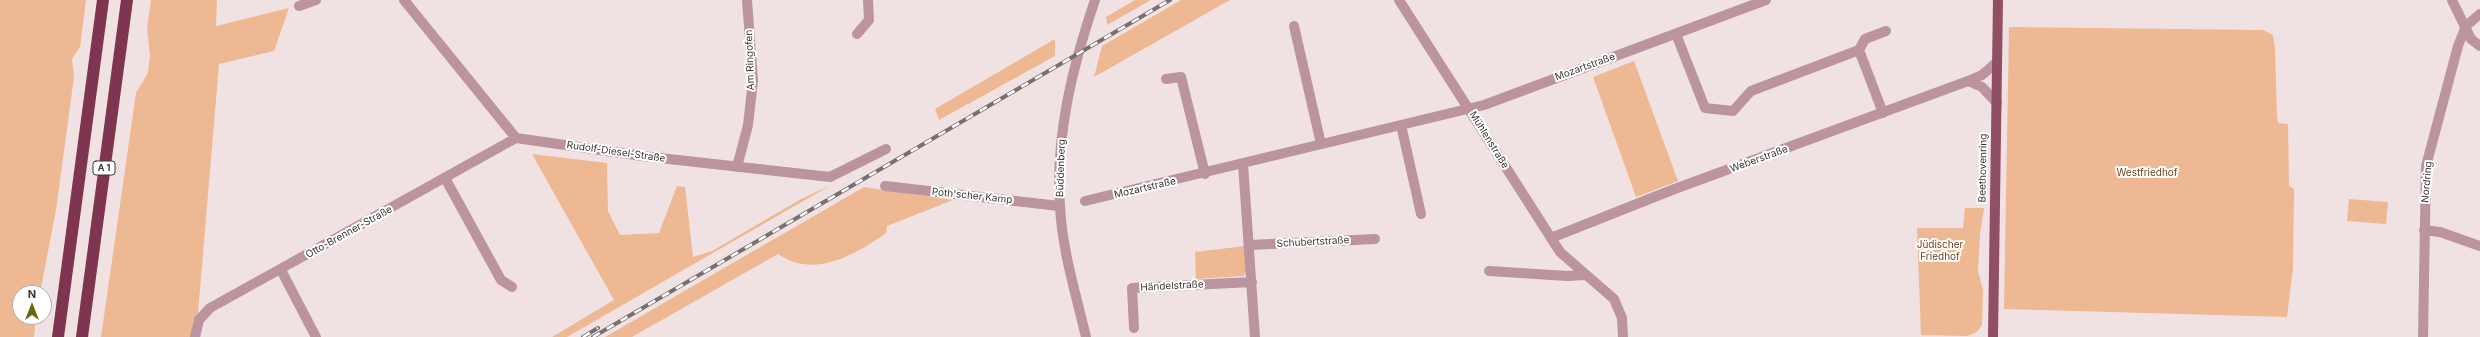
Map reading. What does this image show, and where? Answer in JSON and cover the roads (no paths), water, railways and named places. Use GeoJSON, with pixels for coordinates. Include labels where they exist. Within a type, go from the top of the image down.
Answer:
{"type":"FeatureCollection","features":[{"type":"Feature","properties":{"kind":"highway","name":"A 1"},"geometry":{"type":"LineString","coordinates":[[58,337],[103,0]]}},
{"type":"Feature","properties":{"kind":"highway","name":"A 1"},"geometry":{"type":"LineString","coordinates":[[82,337],[127,0]]}},
{"type":"Feature","properties":{"kind":"main road","name":"Beethovenring"},"geometry":{"type":"LineString","coordinates":[[1993,337],[1998,0]]}},
{"type":"Feature","properties":{"kind":"street"},"geometry":{"type":"LineString","coordinates":[[299,6],[316,0]]}},
{"type":"Feature","properties":{"kind":"street"},"geometry":{"type":"LineString","coordinates":[[404,0],[516,138]]}},
{"type":"Feature","properties":{"kind":"street","name":"Am Ringofen"},"geometry":{"type":"LineString","coordinates":[[737,166],[748,125],[753,81],[747,0]]}},
{"type":"Feature","properties":{"kind":"street"},"geometry":{"type":"LineString","coordinates":[[857,34],[870,20],[868,0]]}},
{"type":"Feature","properties":{"kind":"street","name":"Büddenberg"},"geometry":{"type":"LineString","coordinates":[[1086,337],[1072,277],[1060,206],[1061,159],[1066,106],[1075,66],[1095,0]]}},
{"type":"Feature","properties":{"kind":"street","name":"Mühlenstraße"},"geometry":{"type":"LineString","coordinates":[[1399,0],[1560,252],[1614,299],[1622,318],[1623,337]]}},
{"type":"Feature","properties":{"kind":"street","name":"Mozartstraße"},"geometry":{"type":"LineString","coordinates":[[1085,202],[1484,106],[1766,0]]}},
{"type":"Feature","properties":{"kind":"street"},"geometry":{"type":"LineString","coordinates":[[2452,0],[2471,39],[2480,46]]}},
{"type":"Feature","properties":{"kind":"street","name":"Nordring"},"geometry":{"type":"LineString","coordinates":[[2423,337],[2426,166],[2456,53],[2466,26],[2480,14]]}},
{"type":"Feature","properties":{"kind":"street"},"geometry":{"type":"LineString","coordinates":[[1294,26],[1321,144]]}},
{"type":"Feature","properties":{"kind":"street"},"geometry":{"type":"LineString","coordinates":[[1676,34],[1705,108],[1733,111],[1751,91],[1859,50],[1865,39],[1886,31]]}},
{"type":"Feature","properties":{"kind":"street"},"geometry":{"type":"LineString","coordinates":[[1859,50],[1883,113]]}},
{"type":"Feature","properties":{"kind":"street","name":"Weberstraße"},"geometry":{"type":"LineString","coordinates":[[1551,238],[1968,81],[1982,74],[1997,62]]}},
{"type":"Feature","properties":{"kind":"street"},"geometry":{"type":"LineString","coordinates":[[1166,79],[1180,77],[1205,174]]}},
{"type":"Feature","properties":{"kind":"street"},"geometry":{"type":"LineString","coordinates":[[1968,81],[1982,87],[1996,103]]}},
{"type":"Feature","properties":{"kind":"street"},"geometry":{"type":"LineString","coordinates":[[1402,125],[1420,204],[1420,214]]}},
{"type":"Feature","properties":{"kind":"street","name":"Rudolf-Diesel-Straße"},"geometry":{"type":"LineString","coordinates":[[516,138],[830,177],[886,149]]}},
{"type":"Feature","properties":{"kind":"street","name":"Otto-Brenner-Straße"},"geometry":{"type":"LineString","coordinates":[[195,337],[199,320],[210,308],[281,270],[516,138]]}},
{"type":"Feature","properties":{"kind":"street"},"geometry":{"type":"LineString","coordinates":[[1243,164],[1250,245],[1255,337]]}},
{"type":"Feature","properties":{"kind":"street"},"geometry":{"type":"LineString","coordinates":[[445,178],[501,280],[512,287]]}},
{"type":"Feature","properties":{"kind":"street","name":"Poth'scher Kamp"},"geometry":{"type":"LineString","coordinates":[[885,186],[1060,206]]}},
{"type":"Feature","properties":{"kind":"street"},"geometry":{"type":"LineString","coordinates":[[2424,230],[2440,232],[2480,246]]}},
{"type":"Feature","properties":{"kind":"street","name":"Schubertstraße"},"geometry":{"type":"LineString","coordinates":[[1250,245],[1375,239]]}},
{"type":"Feature","properties":{"kind":"street"},"geometry":{"type":"LineString","coordinates":[[281,270],[316,337]]}},
{"type":"Feature","properties":{"kind":"street"},"geometry":{"type":"LineString","coordinates":[[1488,270],[1567,276],[1585,275]]}},
{"type":"Feature","properties":{"kind":"street","name":"Händelstraße"},"geometry":{"type":"LineString","coordinates":[[1134,328],[1132,288],[1252,282]]}},
{"type":"Feature","properties":{"kind":"railway"},"geometry":{"type":"LineString","coordinates":[[593,337],[1170,0]]}},
{"type":"Feature","properties":{"kind":"railway"},"geometry":{"type":"LineString","coordinates":[[583,337],[598,328]]}},
{"type":"Feature","properties":{"kind":"park label","name":"Westfriedhof"},"geometry":{"type":"Point","coordinates":[2147,173]}},
{"type":"Feature","properties":{"kind":"park label","name":"Jüdischer Friedhof"},"geometry":{"type":"Point","coordinates":[1940,250]}}]}
